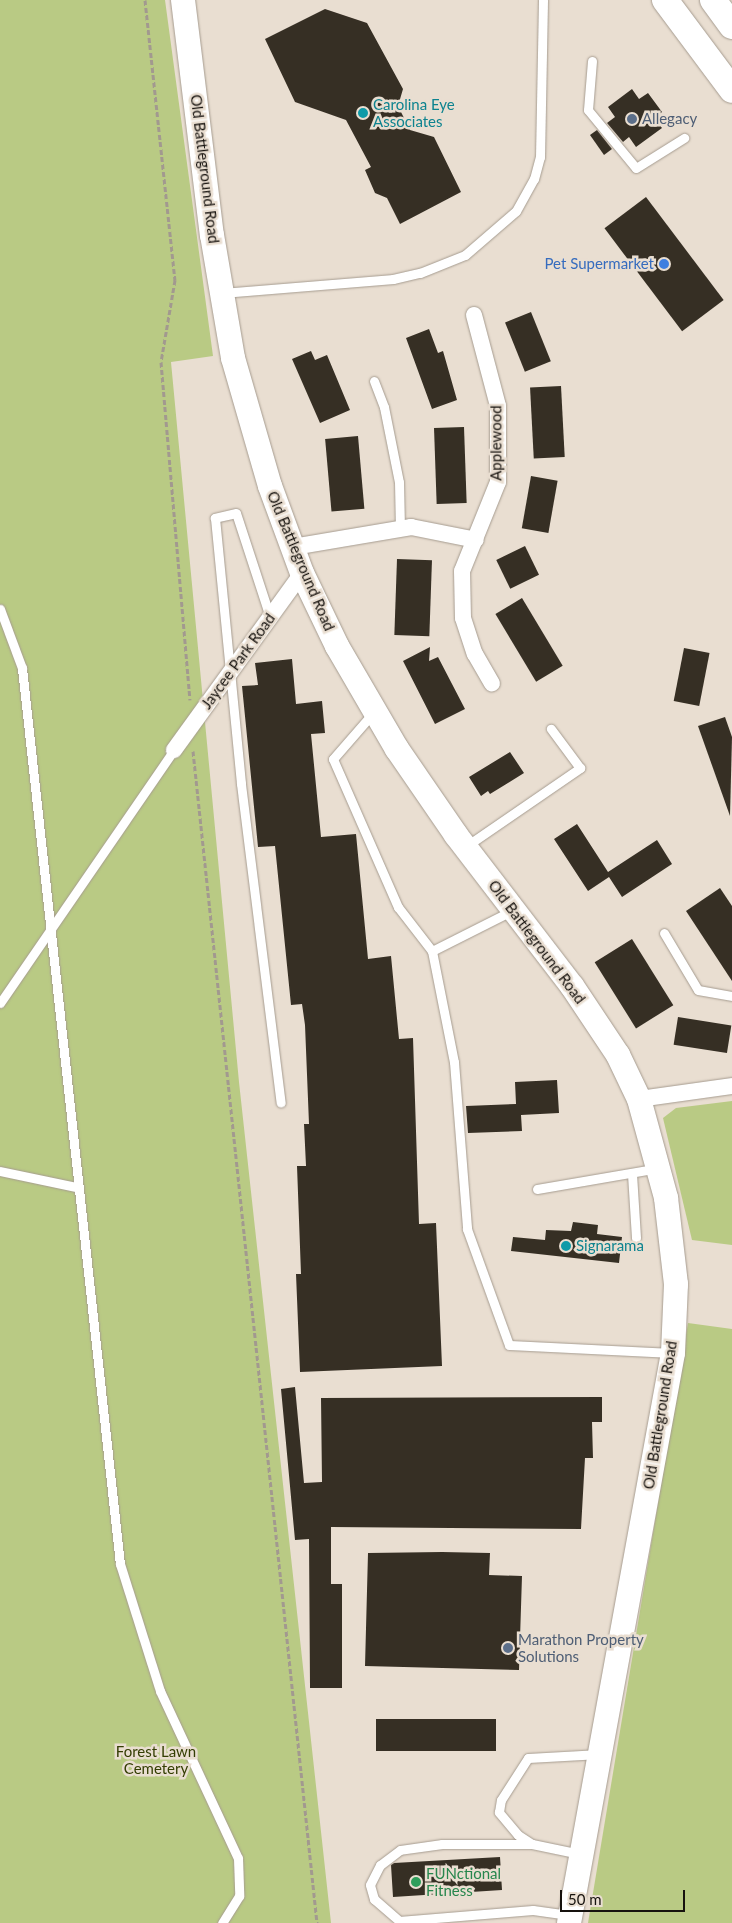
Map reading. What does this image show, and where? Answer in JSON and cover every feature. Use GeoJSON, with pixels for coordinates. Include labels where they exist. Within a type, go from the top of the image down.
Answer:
{"type":"FeatureCollection","features":[{"type":"Feature","properties":{"kind":"main road"},"geometry":{"type":"LineString","coordinates":[[665,0],[732,90]]}},
{"type":"Feature","properties":{"kind":"main road"},"geometry":{"type":"LineString","coordinates":[[713,0],[732,26]]}},
{"type":"Feature","properties":{"kind":"street","name":"Old Battleground Road"},"geometry":{"type":"LineString","coordinates":[[183,0],[222,293],[233,358],[270,486],[302,572],[337,646],[397,749],[465,847],[572,986],[618,1056],[639,1099],[666,1198],[676,1284],[673,1353],[570,1919]]}},
{"type":"Feature","properties":{"kind":"street","name":"Applewood"},"geometry":{"type":"LineString","coordinates":[[474,315],[498,416],[498,482],[462,571],[463,618],[476,654],[492,683]]}},
{"type":"Feature","properties":{"kind":"street"},"geometry":{"type":"LineString","coordinates":[[293,546],[411,527],[476,540]]}},
{"type":"Feature","properties":{"kind":"street","name":"Jaycee Park Road"},"geometry":{"type":"LineString","coordinates":[[174,750],[302,572]]}},
{"type":"Feature","properties":{"kind":"street"},"geometry":{"type":"LineString","coordinates":[[639,1099],[732,1086]]}},
{"type":"Feature","properties":{"kind":"lane"},"geometry":{"type":"LineString","coordinates":[[222,293],[393,279],[420,272],[465,254],[516,211],[531,188],[540,157],[544,0]]}},
{"type":"Feature","properties":{"kind":"lane"},"geometry":{"type":"LineString","coordinates":[[592,62],[588,110],[636,168],[684,138]]}},
{"type":"Feature","properties":{"kind":"lane"},"geometry":{"type":"LineString","coordinates":[[374,380],[384,407],[399,482],[400,529]]}},
{"type":"Feature","properties":{"kind":"lane"},"geometry":{"type":"LineString","coordinates":[[270,617],[236,513],[215,518],[229,673],[281,1103]]}},
{"type":"Feature","properties":{"kind":"lane"},"geometry":{"type":"LineString","coordinates":[[0,609],[22,668],[76,1187],[120,1564],[160,1691],[238,1858],[238,1896],[222,1923]]}},
{"type":"Feature","properties":{"kind":"lane"},"geometry":{"type":"LineString","coordinates":[[375,711],[333,759],[398,908],[432,951],[454,1062],[467,1229],[509,1345],[673,1353]]}},
{"type":"Feature","properties":{"kind":"lane"},"geometry":{"type":"LineString","coordinates":[[465,847],[580,768],[551,729]]}},
{"type":"Feature","properties":{"kind":"lane"},"geometry":{"type":"LineString","coordinates":[[0,1003],[50,933],[174,750]]}},
{"type":"Feature","properties":{"kind":"lane"},"geometry":{"type":"LineString","coordinates":[[432,951],[513,910]]}},
{"type":"Feature","properties":{"kind":"lane"},"geometry":{"type":"LineString","coordinates":[[664,933],[698,990],[732,996]]}},
{"type":"Feature","properties":{"kind":"lane"},"geometry":{"type":"LineString","coordinates":[[537,1189],[658,1168]]}},
{"type":"Feature","properties":{"kind":"lane"},"geometry":{"type":"LineString","coordinates":[[0,1172],[76,1187]]}},
{"type":"Feature","properties":{"kind":"lane"},"geometry":{"type":"LineString","coordinates":[[632,1174],[636,1238]]}},
{"type":"Feature","properties":{"kind":"lane"},"geometry":{"type":"LineString","coordinates":[[532,1844],[518,1835],[499,1812],[504,1791],[528,1758],[600,1754]]}},
{"type":"Feature","properties":{"kind":"lane"},"geometry":{"type":"LineString","coordinates":[[570,1919],[533,1910],[399,1921],[374,1900],[370,1884],[380,1865],[400,1850],[442,1844],[532,1844],[582,1855]]}},
{"type":"Feature","properties":{"kind":"path"},"geometry":{"type":"LineString","coordinates":[[145,0],[175,280],[161,362],[207,902],[317,1923]]}},
{"type":"Feature","properties":{"kind":"green space","name":"Forest Lawn Cemetery"},"geometry":{"type":"Polygon","coordinates":[[[0,0],[165,0],[213,356],[171,362],[239,1082],[331,1923],[0,1923],[0,0]]]}},
{"type":"Feature","properties":{"kind":"green space"},"geometry":{"type":"Polygon","coordinates":[[[732,1101],[732,1245],[692,1240],[663,1118],[676,1108],[732,1101]]]}},
{"type":"Feature","properties":{"kind":"green space"},"geometry":{"type":"Polygon","coordinates":[[[688,1323],[732,1329],[732,1923],[588,1923],[688,1323]]]}},
{"type":"Feature","properties":{"kind":"building","name":"Carolina Eye Associates"},"geometry":{"type":"Polygon","coordinates":[[[325,9],[367,23],[403,89],[398,106],[410,130],[434,137],[461,192],[400,224],[387,198],[375,193],[365,170],[371,167],[346,120],[295,102],[265,39],[325,9]]]}},
{"type":"Feature","properties":{"kind":"building"},"geometry":{"type":"Polygon","coordinates":[[[632,89],[639,99],[648,93],[662,112],[654,118],[662,128],[636,147],[629,137],[623,142],[607,123],[615,117],[608,107],[632,89]]]}},
{"type":"Feature","properties":{"kind":"building"},"geometry":{"type":"Polygon","coordinates":[[[597,130],[612,149],[604,155],[590,135],[597,130]]]}},
{"type":"Feature","properties":{"kind":"building","name":"Pet Supermarket"},"geometry":{"type":"Polygon","coordinates":[[[646,197],[724,300],[682,331],[604,228],[646,197]]]}},
{"type":"Feature","properties":{"kind":"building"},"geometry":{"type":"Polygon","coordinates":[[[531,312],[551,361],[525,372],[505,322],[531,312]]]}},
{"type":"Feature","properties":{"kind":"building"},"geometry":{"type":"Polygon","coordinates":[[[429,329],[438,353],[443,351],[457,400],[432,409],[406,338],[429,329]]]}},
{"type":"Feature","properties":{"kind":"building"},"geometry":{"type":"Polygon","coordinates":[[[311,351],[315,360],[327,355],[350,410],[320,423],[292,359],[311,351]]]}},
{"type":"Feature","properties":{"kind":"building"},"geometry":{"type":"Polygon","coordinates":[[[561,386],[565,457],[534,459],[530,388],[561,386]]]}},
{"type":"Feature","properties":{"kind":"building"},"geometry":{"type":"Polygon","coordinates":[[[464,427],[467,503],[437,504],[434,428],[464,427]]]}},
{"type":"Feature","properties":{"kind":"building"},"geometry":{"type":"Polygon","coordinates":[[[358,436],[364,509],[331,512],[325,439],[358,436]]]}},
{"type":"Feature","properties":{"kind":"building"},"geometry":{"type":"Polygon","coordinates":[[[531,476],[558,481],[548,533],[522,528],[531,476]]]}},
{"type":"Feature","properties":{"kind":"building"},"geometry":{"type":"Polygon","coordinates":[[[525,546],[539,575],[510,589],[496,560],[525,546]]]}},
{"type":"Feature","properties":{"kind":"building"},"geometry":{"type":"Polygon","coordinates":[[[397,559],[432,560],[429,636],[394,635],[397,559]]]}},
{"type":"Feature","properties":{"kind":"building"},"geometry":{"type":"Polygon","coordinates":[[[522,598],[563,666],[536,682],[495,614],[522,598]]]}},
{"type":"Feature","properties":{"kind":"building"},"geometry":{"type":"Polygon","coordinates":[[[430,647],[429,661],[438,657],[465,709],[435,724],[403,661],[430,647]]]}},
{"type":"Feature","properties":{"kind":"building"},"geometry":{"type":"Polygon","coordinates":[[[684,648],[710,653],[699,706],[674,701],[684,648]]]}},
{"type":"Feature","properties":{"kind":"building"},"geometry":{"type":"Polygon","coordinates":[[[292,659],[296,704],[322,701],[325,733],[311,734],[321,837],[356,834],[368,959],[391,956],[399,1039],[413,1038],[419,1224],[436,1223],[442,1366],[300,1372],[296,1274],[301,1274],[297,1166],[306,1166],[304,1124],[309,1124],[305,1025],[302,1004],[291,1005],[275,846],[258,847],[242,686],[258,685],[255,663],[292,659]]]}},
{"type":"Feature","properties":{"kind":"building"},"geometry":{"type":"Polygon","coordinates":[[[725,717],[732,737],[730,816],[698,726],[725,717]]]}},
{"type":"Feature","properties":{"kind":"building"},"geometry":{"type":"Polygon","coordinates":[[[510,752],[524,773],[490,794],[488,791],[481,796],[469,777],[510,752]]]}},
{"type":"Feature","properties":{"kind":"building"},"geometry":{"type":"Polygon","coordinates":[[[577,824],[608,872],[657,840],[672,864],[622,897],[609,877],[588,891],[554,839],[577,824]]]}},
{"type":"Feature","properties":{"kind":"building"},"geometry":{"type":"Polygon","coordinates":[[[720,888],[732,906],[732,981],[686,911],[720,888]]]}},
{"type":"Feature","properties":{"kind":"building"},"geometry":{"type":"Polygon","coordinates":[[[632,939],[673,1005],[636,1028],[595,962],[632,939]]]}},
{"type":"Feature","properties":{"kind":"building"},"geometry":{"type":"Polygon","coordinates":[[[678,1017],[731,1025],[727,1053],[674,1045],[678,1017]]]}},
{"type":"Feature","properties":{"kind":"building"},"geometry":{"type":"Polygon","coordinates":[[[557,1080],[559,1113],[521,1115],[522,1131],[468,1133],[466,1106],[516,1104],[515,1082],[557,1080]]]}},
{"type":"Feature","properties":{"kind":"building","name":"Signarama"},"geometry":{"type":"Polygon","coordinates":[[[573,1222],[598,1225],[597,1234],[622,1237],[619,1263],[511,1251],[513,1237],[545,1240],[546,1230],[571,1231],[573,1222]]]}},
{"type":"Feature","properties":{"kind":"building"},"geometry":{"type":"Polygon","coordinates":[[[295,1387],[304,1483],[322,1482],[321,1398],[602,1397],[602,1422],[592,1422],[593,1458],[585,1458],[581,1529],[331,1527],[331,1584],[342,1584],[342,1688],[310,1688],[309,1539],[295,1540],[281,1389],[295,1387]]]}},
{"type":"Feature","properties":{"kind":"building"},"geometry":{"type":"Polygon","coordinates":[[[368,1553],[490,1553],[489,1575],[522,1576],[519,1670],[365,1666],[368,1553]]]}},
{"type":"Feature","properties":{"kind":"building"},"geometry":{"type":"Polygon","coordinates":[[[376,1719],[496,1719],[496,1751],[376,1751],[376,1719]]]}},
{"type":"Feature","properties":{"kind":"building"},"geometry":{"type":"Polygon","coordinates":[[[500,1857],[502,1890],[393,1897],[391,1865],[394,1863],[500,1857]]]}},
{"type":"Feature","properties":{"kind":"place","name":"Carolina Eye Associates"},"geometry":{"type":"Point","coordinates":[363,113]}},
{"type":"Feature","properties":{"kind":"place","name":"Allegacy"},"geometry":{"type":"Point","coordinates":[632,119]}},
{"type":"Feature","properties":{"kind":"place","name":"Pet Supermarket"},"geometry":{"type":"Point","coordinates":[664,264]}},
{"type":"Feature","properties":{"kind":"place","name":"Signarama"},"geometry":{"type":"Point","coordinates":[566,1246]}},
{"type":"Feature","properties":{"kind":"place","name":"Marathon Property Solutions"},"geometry":{"type":"Point","coordinates":[508,1648]}},
{"type":"Feature","properties":{"kind":"place","name":"FUNctional Fitness"},"geometry":{"type":"Point","coordinates":[416,1882]}}]}
